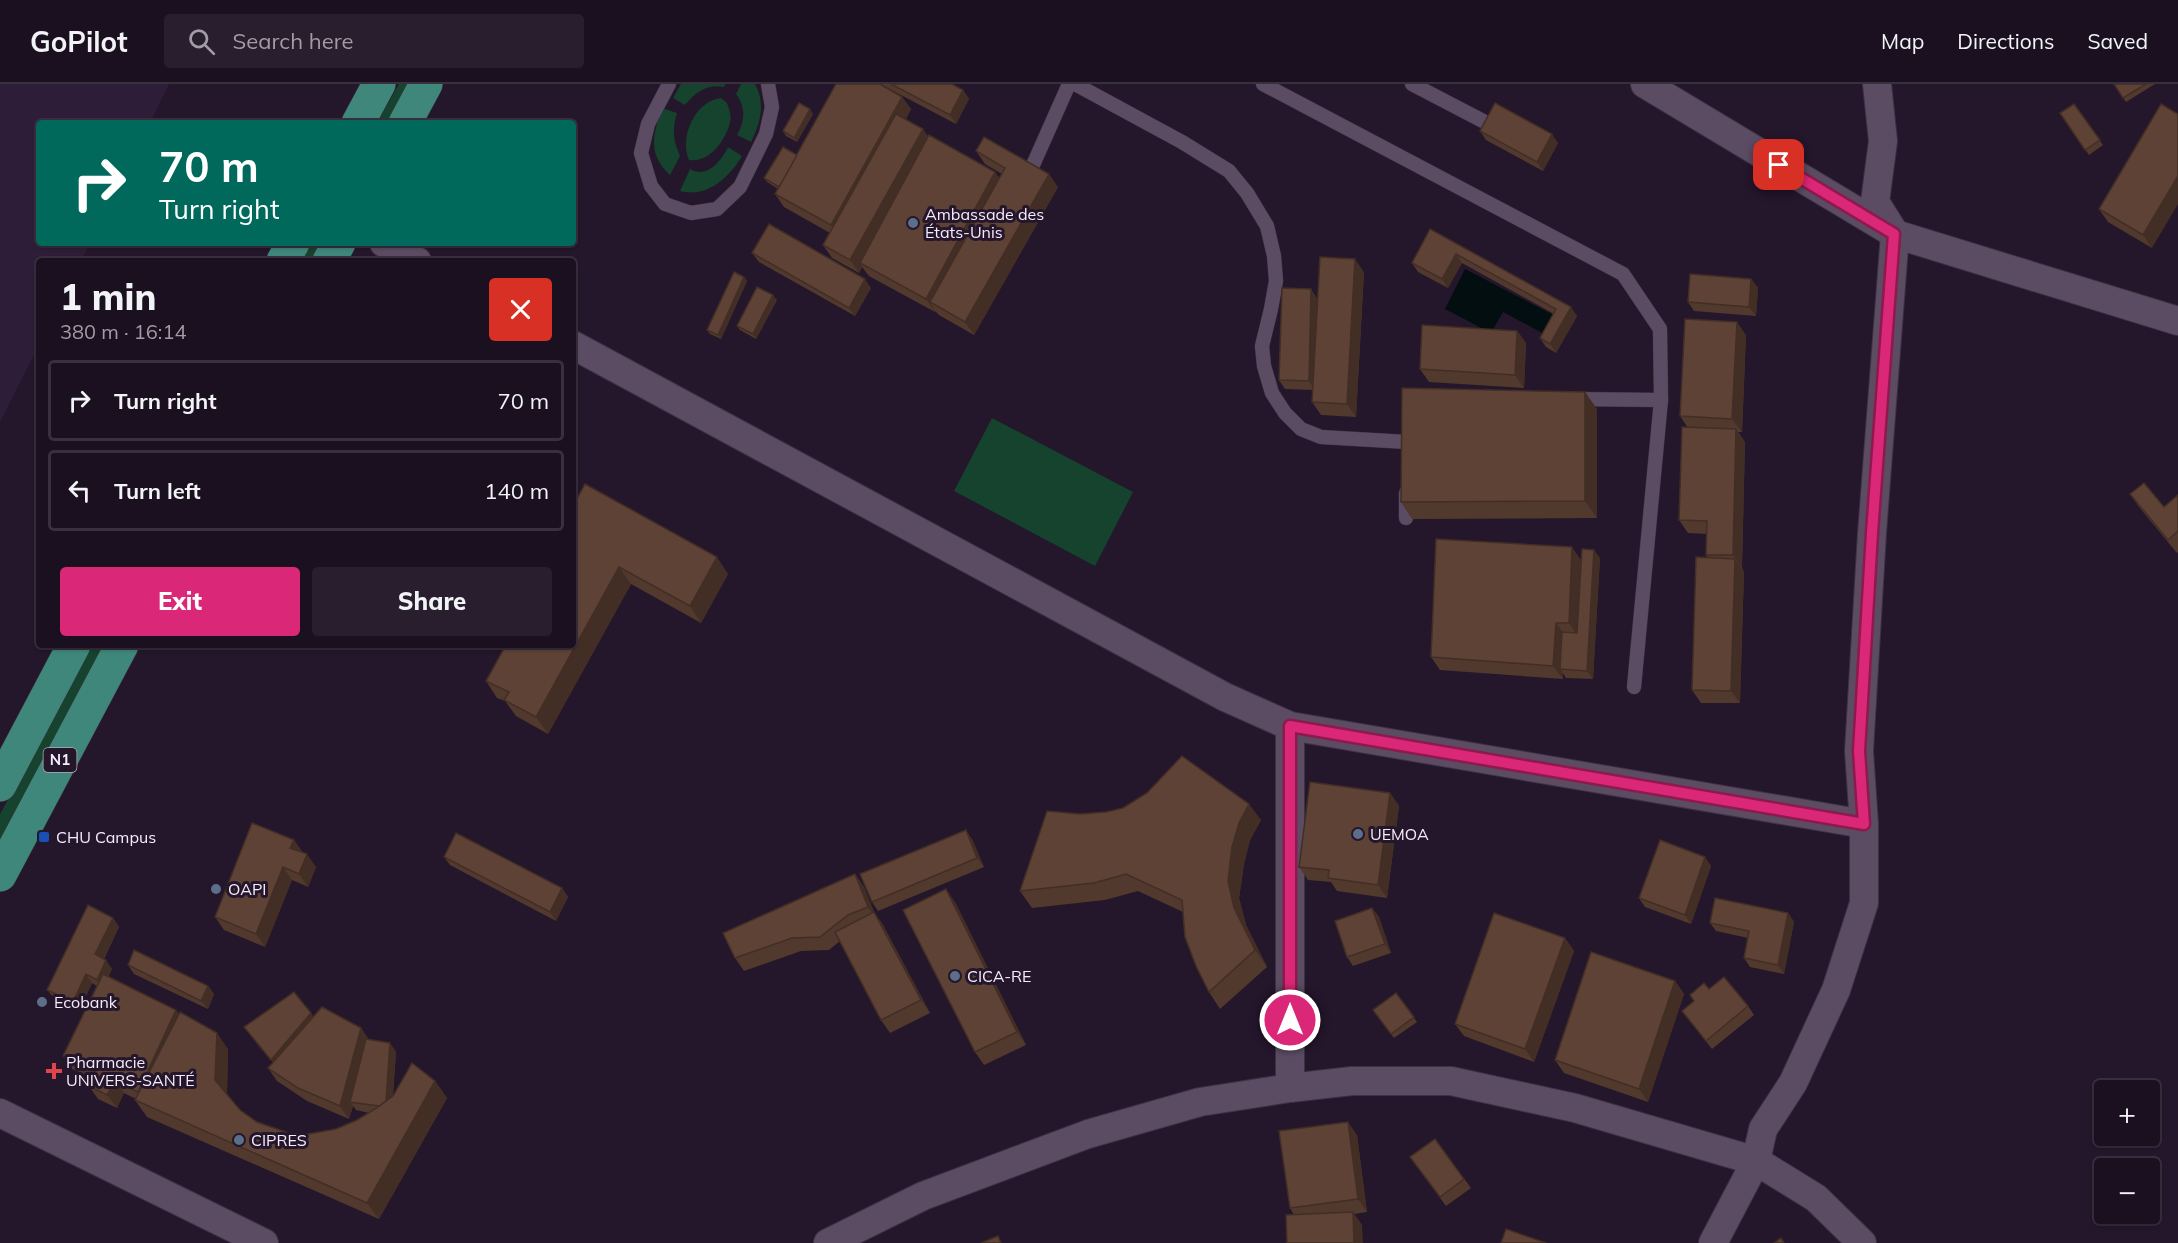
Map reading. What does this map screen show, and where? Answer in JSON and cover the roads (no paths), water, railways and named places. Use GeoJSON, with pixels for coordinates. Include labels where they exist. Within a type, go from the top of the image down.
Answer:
{"type":"FeatureCollection","features":[{"type":"Feature","properties":{"kind":"highway"},"geometry":{"type":"LineString","coordinates":[[360,120],[379,84]]}},
{"type":"Feature","properties":{"kind":"highway"},"geometry":{"type":"LineString","coordinates":[[407,120],[426,84]]}},
{"type":"Feature","properties":{"kind":"highway","name":"N1"},"geometry":{"type":"LineString","coordinates":[[0,784],[72,648]]}},
{"type":"Feature","properties":{"kind":"highway","name":"N1"},"geometry":{"type":"LineString","coordinates":[[0,875],[120,648]]}},
{"type":"Feature","properties":{"kind":"street"},"geometry":{"type":"LineString","coordinates":[[1645,84],[1894,234],[2178,321]]}},
{"type":"Feature","properties":{"kind":"street"},"geometry":{"type":"LineString","coordinates":[[1713,1243],[1756,1161],[1763,1130],[1793,1083],[1839,979],[1864,903],[1864,824],[1859,751],[1894,234],[1875,202],[1883,141],[1877,84]]}},
{"type":"Feature","properties":{"kind":"street"},"geometry":{"type":"LineString","coordinates":[[390,246],[412,258]]}},
{"type":"Feature","properties":{"kind":"street"},"geometry":{"type":"LineString","coordinates":[[576,347],[1225,697],[1290,726],[1864,824]]}},
{"type":"Feature","properties":{"kind":"street"},"geometry":{"type":"LineString","coordinates":[[1290,726],[1290,1088]]}},
{"type":"Feature","properties":{"kind":"street"},"geometry":{"type":"LineString","coordinates":[[828,1243],[922,1196],[1088,1134],[1200,1102],[1352,1081],[1451,1081],[1575,1108],[1756,1161],[1816,1198],[1862,1243]]}},
{"type":"Feature","properties":{"kind":"street"},"geometry":{"type":"LineString","coordinates":[[0,1113],[264,1243]]}},
{"type":"Feature","properties":{"kind":"lane"},"geometry":{"type":"LineString","coordinates":[[669,84],[648,124],[641,153],[651,186],[665,204],[691,213],[717,209],[740,187],[766,134],[772,107],[768,84]]}},
{"type":"Feature","properties":{"kind":"lane"},"geometry":{"type":"LineString","coordinates":[[1033,165],[1069,84]]}},
{"type":"Feature","properties":{"kind":"lane"},"geometry":{"type":"LineString","coordinates":[[1075,84],[1182,142],[1228,171],[1247,194],[1267,226],[1274,256],[1276,281],[1262,346],[1264,366],[1272,393],[1285,413],[1301,429],[1322,437],[1407,442]]}},
{"type":"Feature","properties":{"kind":"lane"},"geometry":{"type":"LineString","coordinates":[[1263,84],[1623,274],[1660,329],[1660,400],[1634,687]]}},
{"type":"Feature","properties":{"kind":"lane"},"geometry":{"type":"LineString","coordinates":[[1412,84],[1483,121]]}},
{"type":"Feature","properties":{"kind":"lane"},"geometry":{"type":"LineString","coordinates":[[1557,399],[1660,400]]}},
{"type":"Feature","properties":{"kind":"lane"},"geometry":{"type":"LineString","coordinates":[[1406,518],[1407,475]]}},
{"type":"Feature","properties":{"kind":"place","name":"Ambassade des États-Unis"},"geometry":{"type":"Point","coordinates":[913,223]}},
{"type":"Feature","properties":{"kind":"place","name":"UEMOA"},"geometry":{"type":"Point","coordinates":[1358,834]}},
{"type":"Feature","properties":{"kind":"place","name":"CHU Campus"},"geometry":{"type":"Point","coordinates":[44,837]}},
{"type":"Feature","properties":{"kind":"place","name":"OAPI"},"geometry":{"type":"Point","coordinates":[216,889]}},
{"type":"Feature","properties":{"kind":"place","name":"CICA-RE"},"geometry":{"type":"Point","coordinates":[955,976]}},
{"type":"Feature","properties":{"kind":"place","name":"Ecobank"},"geometry":{"type":"Point","coordinates":[42,1002]}},
{"type":"Feature","properties":{"kind":"place","name":"Pharmacie UNIVERS-SANTÉ"},"geometry":{"type":"Point","coordinates":[54,1071]}},
{"type":"Feature","properties":{"kind":"place","name":"CIPRES"},"geometry":{"type":"Point","coordinates":[239,1140]}}]}
